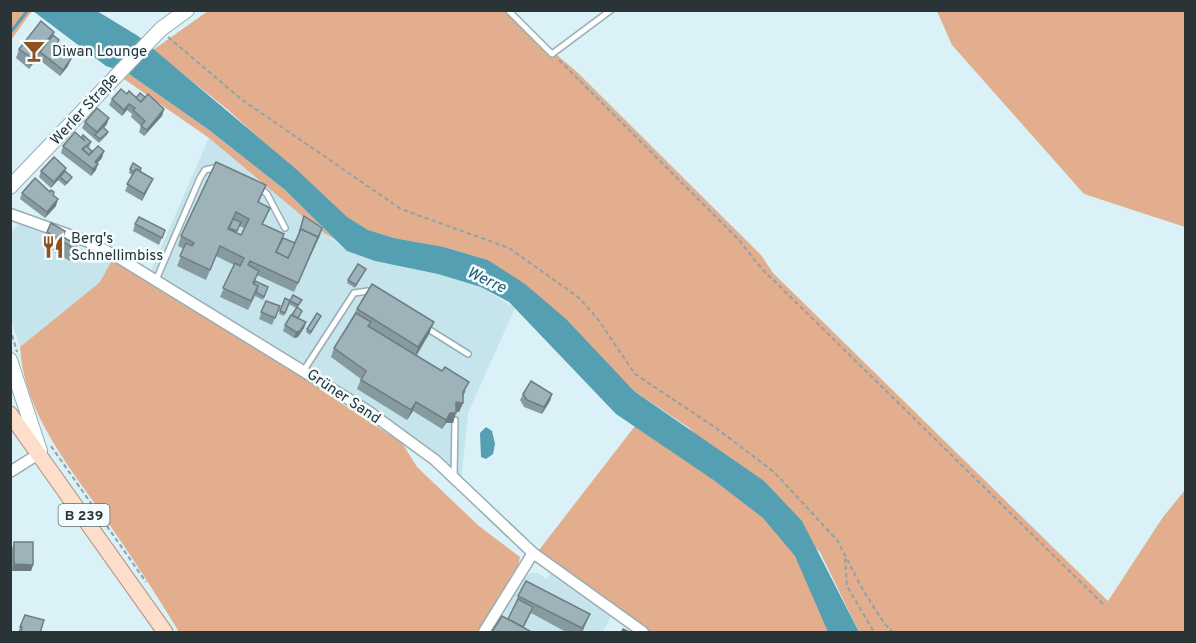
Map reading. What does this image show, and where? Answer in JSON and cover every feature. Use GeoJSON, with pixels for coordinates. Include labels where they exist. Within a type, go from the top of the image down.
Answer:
{"type":"FeatureCollection","features":[{"type":"Feature","properties":{"kind":"main road","name":"Werler Straße"},"geometry":{"type":"LineString","coordinates":[[10,187],[161,29],[187,10]]}},
{"type":"Feature","properties":{"kind":"main road"},"geometry":{"type":"LineString","coordinates":[[10,360],[45,449]]}},
{"type":"Feature","properties":{"kind":"main road","name":"B 239"},"geometry":{"type":"LineString","coordinates":[[10,414],[45,449],[165,633]]}},
{"type":"Feature","properties":{"kind":"street","name":"Grüner Sand"},"geometry":{"type":"LineString","coordinates":[[10,214],[89,242],[304,370],[378,418],[435,460],[532,553],[643,633]]}},
{"type":"Feature","properties":{"kind":"street"},"geometry":{"type":"LineString","coordinates":[[10,472],[45,449]]}},
{"type":"Feature","properties":{"kind":"street"},"geometry":{"type":"LineString","coordinates":[[484,633],[532,553]]}},
{"type":"Feature","properties":{"kind":"lane"},"geometry":{"type":"LineString","coordinates":[[508,10],[552,54],[611,10]]}},
{"type":"Feature","properties":{"kind":"lane"},"geometry":{"type":"LineString","coordinates":[[156,280],[205,170],[215,166],[229,170]]}},
{"type":"Feature","properties":{"kind":"lane"},"geometry":{"type":"LineString","coordinates":[[249,182],[267,194],[285,228]]}},
{"type":"Feature","properties":{"kind":"lane"},"geometry":{"type":"LineString","coordinates":[[304,370],[354,293],[368,291],[378,297]]}},
{"type":"Feature","properties":{"kind":"lane"},"geometry":{"type":"LineString","coordinates":[[418,322],[468,354]]}},
{"type":"Feature","properties":{"kind":"lane"},"geometry":{"type":"LineString","coordinates":[[454,480],[455,420]]}},
{"type":"Feature","properties":{"kind":"path"},"geometry":{"type":"LineString","coordinates":[[161,29],[170,40],[241,99],[401,209],[509,248],[549,274],[578,297],[597,318],[635,374],[716,428],[774,472],[837,540],[863,590],[893,633]]}},
{"type":"Feature","properties":{"kind":"path"},"geometry":{"type":"LineString","coordinates":[[552,54],[738,239],[762,269],[1105,606]]}},
{"type":"Feature","properties":{"kind":"path"},"geometry":{"type":"LineString","coordinates":[[45,449],[151,589]]}},
{"type":"Feature","properties":{"kind":"path"},"geometry":{"type":"LineString","coordinates":[[845,555],[847,586],[873,633]]}},
{"type":"Feature","properties":{"kind":"shaded area"},"geometry":{"type":"Polygon","coordinates":[[[10,11],[32,11],[11,40],[10,11]]]}},
{"type":"Feature","properties":{"kind":"shaded area"},"geometry":{"type":"Polygon","coordinates":[[[208,11],[505,11],[577,72],[761,255],[773,273],[1108,601],[1163,517],[1185,490],[1185,632],[859,632],[820,552],[688,427],[634,391],[601,358],[488,260],[444,247],[394,238],[368,230],[346,217],[227,109],[153,50],[208,11]]]}},
{"type":"Feature","properties":{"kind":"shaded area"},"geometry":{"type":"Polygon","coordinates":[[[937,11],[1185,11],[1185,227],[1084,194],[952,45],[937,11]]]}},
{"type":"Feature","properties":{"kind":"shaded area"},"geometry":{"type":"Polygon","coordinates":[[[129,74],[209,130],[284,189],[336,240],[319,230],[209,138],[124,79],[129,74]]]}},
{"type":"Feature","properties":{"kind":"shaded area"},"geometry":{"type":"Polygon","coordinates":[[[209,138],[347,251],[375,261],[438,274],[481,287],[515,308],[468,413],[461,482],[371,408],[151,270],[209,138]]]}},
{"type":"Feature","properties":{"kind":"shaded area"},"geometry":{"type":"Polygon","coordinates":[[[19,224],[112,260],[100,282],[20,347],[11,319],[10,233],[19,224]]]}},
{"type":"Feature","properties":{"kind":"shaded area"},"geometry":{"type":"Polygon","coordinates":[[[112,260],[253,345],[402,443],[417,467],[479,526],[520,557],[518,566],[477,632],[179,632],[135,562],[51,439],[30,395],[23,371],[20,347],[100,282],[112,260]]]}},
{"type":"Feature","properties":{"kind":"shaded area"},"geometry":{"type":"Polygon","coordinates":[[[635,426],[722,484],[781,536],[805,574],[828,632],[649,632],[539,550],[635,426]]]}},
{"type":"Feature","properties":{"kind":"shaded area"},"geometry":{"type":"Polygon","coordinates":[[[552,572],[612,614],[603,632],[489,632],[518,583],[531,573],[538,573],[546,579],[552,572]]]}},
{"type":"Feature","properties":{"kind":"water","name":"Werre"},"geometry":{"type":"Polygon","coordinates":[[[33,11],[97,11],[138,36],[296,169],[347,217],[368,230],[394,238],[444,247],[488,260],[525,284],[566,319],[634,391],[764,481],[802,521],[859,632],[828,632],[795,556],[763,518],[715,481],[616,414],[509,302],[481,287],[438,274],[375,261],[347,251],[284,189],[209,130],[129,74],[106,66],[33,11]]]}},
{"type":"Feature","properties":{"kind":"water"},"geometry":{"type":"Polygon","coordinates":[[[486,427],[492,431],[495,444],[493,454],[486,459],[481,457],[480,433],[486,427]]]}},
{"type":"Feature","properties":{"kind":"building"},"geometry":{"type":"Polygon","coordinates":[[[41,21],[54,32],[33,59],[19,49],[41,21]]]}},
{"type":"Feature","properties":{"kind":"building"},"geometry":{"type":"Polygon","coordinates":[[[53,35],[59,40],[57,43],[62,46],[59,50],[71,59],[63,70],[40,52],[53,35]]]}},
{"type":"Feature","properties":{"kind":"building"},"geometry":{"type":"Polygon","coordinates":[[[121,89],[127,94],[129,91],[141,102],[148,94],[164,109],[147,130],[141,126],[145,121],[133,110],[135,108],[129,104],[124,110],[112,99],[121,89]]]}},
{"type":"Feature","properties":{"kind":"building"},"geometry":{"type":"Polygon","coordinates":[[[140,93],[145,97],[141,102],[136,98],[140,93]]]}},
{"type":"Feature","properties":{"kind":"building"},"geometry":{"type":"Polygon","coordinates":[[[97,108],[109,118],[97,132],[85,122],[97,108]]]}},
{"type":"Feature","properties":{"kind":"building"},"geometry":{"type":"Polygon","coordinates":[[[103,127],[108,132],[100,139],[95,135],[103,127]]]}},
{"type":"Feature","properties":{"kind":"building"},"geometry":{"type":"Polygon","coordinates":[[[75,132],[85,141],[83,135],[91,142],[82,149],[89,155],[98,146],[104,151],[95,162],[98,164],[93,169],[63,146],[75,132]]]}},
{"type":"Feature","properties":{"kind":"building"},"geometry":{"type":"Polygon","coordinates":[[[86,146],[92,151],[89,155],[83,149],[86,146]]]}},
{"type":"Feature","properties":{"kind":"building"},"geometry":{"type":"Polygon","coordinates":[[[54,157],[66,168],[54,182],[41,171],[54,157]]]}},
{"type":"Feature","properties":{"kind":"building"},"geometry":{"type":"Polygon","coordinates":[[[216,162],[266,185],[258,202],[270,208],[262,224],[284,234],[276,252],[288,258],[301,229],[318,237],[298,283],[250,261],[248,265],[259,271],[253,283],[258,286],[251,301],[223,288],[235,263],[240,266],[244,258],[220,246],[210,270],[180,256],[186,243],[192,246],[194,243],[181,236],[216,162]],[[236,212],[228,229],[241,235],[249,219],[236,212]]]}},
{"type":"Feature","properties":{"kind":"building"},"geometry":{"type":"Polygon","coordinates":[[[133,163],[141,168],[140,171],[136,169],[134,172],[130,169],[133,163]]]}},
{"type":"Feature","properties":{"kind":"building"},"geometry":{"type":"Polygon","coordinates":[[[136,169],[153,179],[144,194],[127,184],[136,169]]]}},
{"type":"Feature","properties":{"kind":"building"},"geometry":{"type":"Polygon","coordinates":[[[65,171],[72,177],[67,183],[60,177],[65,171]]]}},
{"type":"Feature","properties":{"kind":"building"},"geometry":{"type":"Polygon","coordinates":[[[35,178],[50,192],[51,190],[54,192],[53,195],[58,199],[47,212],[22,193],[35,178]]]}},
{"type":"Feature","properties":{"kind":"building"},"geometry":{"type":"Polygon","coordinates":[[[304,216],[322,228],[317,240],[318,237],[300,230],[304,216]]]}},
{"type":"Feature","properties":{"kind":"building"},"geometry":{"type":"Polygon","coordinates":[[[139,217],[165,230],[162,238],[135,224],[139,217]]]}},
{"type":"Feature","properties":{"kind":"building"},"geometry":{"type":"Polygon","coordinates":[[[233,219],[241,222],[237,231],[229,228],[233,219]]]}},
{"type":"Feature","properties":{"kind":"building"},"geometry":{"type":"Polygon","coordinates":[[[51,223],[65,231],[63,237],[77,245],[75,249],[47,232],[51,223]]]}},
{"type":"Feature","properties":{"kind":"building"},"geometry":{"type":"Polygon","coordinates":[[[283,238],[295,243],[288,258],[276,252],[283,238]]]}},
{"type":"Feature","properties":{"kind":"building"},"geometry":{"type":"Polygon","coordinates":[[[358,264],[366,269],[356,285],[348,280],[358,264]]]}},
{"type":"Feature","properties":{"kind":"building"},"geometry":{"type":"Polygon","coordinates":[[[255,281],[268,287],[264,297],[256,292],[258,286],[254,284],[255,281]]]}},
{"type":"Feature","properties":{"kind":"building"},"geometry":{"type":"Polygon","coordinates":[[[372,284],[434,322],[418,347],[357,309],[372,284]]]}},
{"type":"Feature","properties":{"kind":"building"},"geometry":{"type":"Polygon","coordinates":[[[293,295],[302,300],[298,305],[290,301],[293,295]]]}},
{"type":"Feature","properties":{"kind":"building"},"geometry":{"type":"Polygon","coordinates":[[[285,298],[290,301],[285,313],[280,311],[285,298]]]}},
{"type":"Feature","properties":{"kind":"building"},"geometry":{"type":"Polygon","coordinates":[[[266,301],[280,306],[275,318],[261,312],[266,301]]]}},
{"type":"Feature","properties":{"kind":"building"},"geometry":{"type":"Polygon","coordinates":[[[297,307],[302,311],[298,318],[292,315],[297,307]]]}},
{"type":"Feature","properties":{"kind":"building"},"geometry":{"type":"Polygon","coordinates":[[[317,313],[321,316],[311,332],[307,329],[317,313]]]}},
{"type":"Feature","properties":{"kind":"building"},"geometry":{"type":"Polygon","coordinates":[[[356,313],[371,322],[368,326],[422,359],[442,371],[445,367],[469,382],[463,392],[463,403],[456,402],[456,413],[450,413],[446,420],[416,402],[411,410],[361,380],[366,371],[334,348],[356,313]]]}},
{"type":"Feature","properties":{"kind":"building"},"geometry":{"type":"Polygon","coordinates":[[[291,315],[306,322],[300,331],[296,332],[285,325],[291,315]]]}},
{"type":"Feature","properties":{"kind":"building"},"geometry":{"type":"Polygon","coordinates":[[[531,381],[552,394],[544,407],[527,400],[523,394],[531,381]]]}},
{"type":"Feature","properties":{"kind":"building"},"geometry":{"type":"Polygon","coordinates":[[[14,542],[33,542],[33,565],[14,564],[14,542]]]}},
{"type":"Feature","properties":{"kind":"building"},"geometry":{"type":"Polygon","coordinates":[[[526,581],[590,614],[582,628],[518,596],[526,581]]]}},
{"type":"Feature","properties":{"kind":"building"},"geometry":{"type":"Polygon","coordinates":[[[518,599],[533,607],[523,627],[508,619],[518,599]]]}},
{"type":"Feature","properties":{"kind":"building"},"geometry":{"type":"Polygon","coordinates":[[[25,615],[44,620],[40,633],[21,632],[22,627],[20,627],[25,615]]]}},
{"type":"Feature","properties":{"kind":"building"},"geometry":{"type":"Polygon","coordinates":[[[502,616],[530,631],[529,633],[491,633],[502,616]]]}},
{"type":"Feature","properties":{"kind":"waterway"},"geometry":{"type":"LineString","coordinates":[[10,33],[28,10]]}},
{"type":"Feature","properties":{"kind":"place","name":"Diwan Lounge"},"geometry":{"type":"Point","coordinates":[34,51]}},
{"type":"Feature","properties":{"kind":"place","name":"Berg's Schnellimbiss"},"geometry":{"type":"Point","coordinates":[53,247]}}]}
